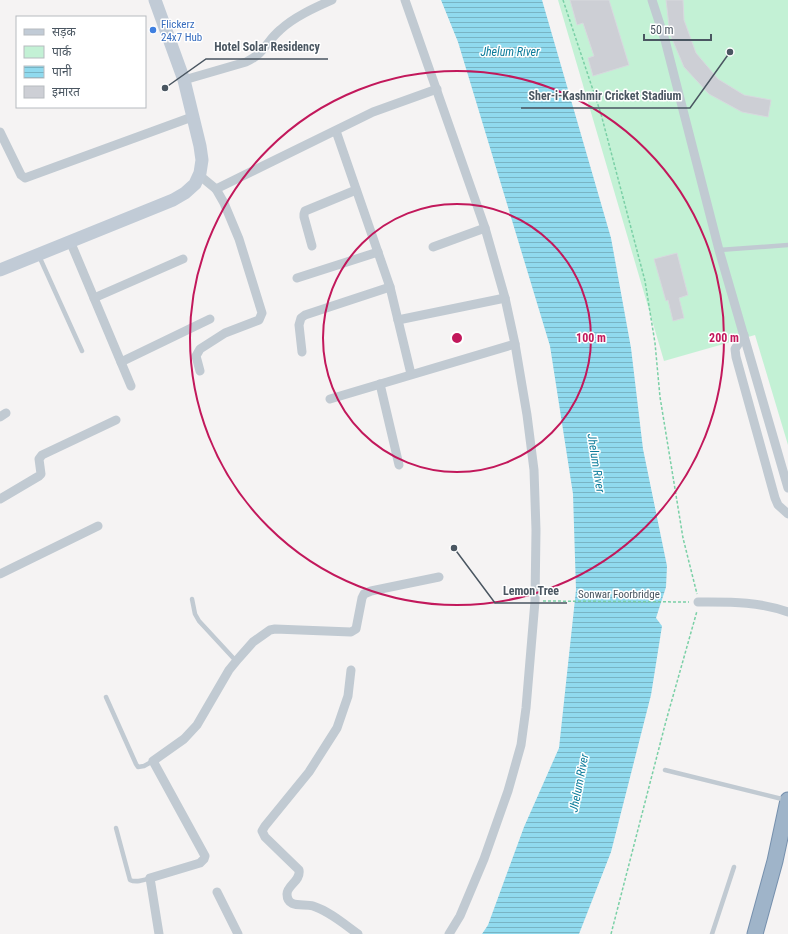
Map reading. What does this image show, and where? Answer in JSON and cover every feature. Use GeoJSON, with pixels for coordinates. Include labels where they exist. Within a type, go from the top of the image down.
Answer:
{"type":"FeatureCollection","features":[{"type":"Feature","properties":{"kind":"highway"},"geometry":{"type":"LineString","coordinates":[[755,934],[775,861],[788,800]]}},
{"type":"Feature","properties":{"kind":"main road"},"geometry":{"type":"LineString","coordinates":[[0,270],[173,200],[185,193],[195,184],[199,175],[202,160],[200,146],[184,80],[155,0]]}},
{"type":"Feature","properties":{"kind":"street"},"geometry":{"type":"LineString","coordinates":[[184,80],[255,58],[280,30],[299,17],[332,0]]}},
{"type":"Feature","properties":{"kind":"street"},"geometry":{"type":"LineString","coordinates":[[405,0],[485,228],[505,298],[515,344],[527,415],[534,470],[536,530],[535,601],[526,708],[520,745],[508,791],[484,859],[460,916],[449,934]]}},
{"type":"Feature","properties":{"kind":"street"},"geometry":{"type":"LineString","coordinates":[[652,0],[665,40],[719,250],[788,488]]}},
{"type":"Feature","properties":{"kind":"street"},"geometry":{"type":"LineString","coordinates":[[216,189],[373,112],[437,89]]}},
{"type":"Feature","properties":{"kind":"street"},"geometry":{"type":"LineString","coordinates":[[0,132],[21,175],[25,178],[192,117]]}},
{"type":"Feature","properties":{"kind":"street"},"geometry":{"type":"LineString","coordinates":[[336,131],[390,287],[411,374]]}},
{"type":"Feature","properties":{"kind":"street"},"geometry":{"type":"LineString","coordinates":[[199,175],[216,189],[224,202],[239,239],[262,313],[259,320],[225,333],[200,349],[196,356],[200,371]]}},
{"type":"Feature","properties":{"kind":"street"},"geometry":{"type":"LineString","coordinates":[[312,246],[304,217],[305,211],[356,190]]}},
{"type":"Feature","properties":{"kind":"street"},"geometry":{"type":"LineString","coordinates":[[433,247],[485,228]]}},
{"type":"Feature","properties":{"kind":"street"},"geometry":{"type":"LineString","coordinates":[[70,241],[131,386]]}},
{"type":"Feature","properties":{"kind":"street"},"geometry":{"type":"LineString","coordinates":[[297,278],[378,252]]}},
{"type":"Feature","properties":{"kind":"street"},"geometry":{"type":"LineString","coordinates":[[94,298],[183,259]]}},
{"type":"Feature","properties":{"kind":"street"},"geometry":{"type":"LineString","coordinates":[[302,352],[299,325],[301,318],[390,287]]}},
{"type":"Feature","properties":{"kind":"street"},"geometry":{"type":"LineString","coordinates":[[398,320],[505,298]]}},
{"type":"Feature","properties":{"kind":"street"},"geometry":{"type":"LineString","coordinates":[[121,362],[210,319]]}},
{"type":"Feature","properties":{"kind":"street"},"geometry":{"type":"LineString","coordinates":[[744,336],[735,349],[736,357],[775,498],[778,505],[788,514]]}},
{"type":"Feature","properties":{"kind":"street"},"geometry":{"type":"LineString","coordinates":[[330,399],[515,344]]}},
{"type":"Feature","properties":{"kind":"street"},"geometry":{"type":"LineString","coordinates":[[380,384],[399,465]]}},
{"type":"Feature","properties":{"kind":"street"},"geometry":{"type":"LineString","coordinates":[[0,499],[41,474],[39,459],[42,455],[116,420]]}},
{"type":"Feature","properties":{"kind":"street"},"geometry":{"type":"LineString","coordinates":[[0,574],[98,526]]}},
{"type":"Feature","properties":{"kind":"street"},"geometry":{"type":"LineString","coordinates":[[159,934],[150,878],[200,862],[205,856],[153,761],[184,739],[197,725],[229,670],[253,642],[270,630],[275,628],[343,632],[354,631],[357,627],[364,594],[371,591],[439,577]]}},
{"type":"Feature","properties":{"kind":"street"},"geometry":{"type":"LineString","coordinates":[[698,602],[751,602],[772,606],[788,612]]}},
{"type":"Feature","properties":{"kind":"street"},"geometry":{"type":"LineString","coordinates":[[351,670],[348,696],[337,728],[309,772],[262,831],[265,837],[299,870],[299,878],[288,891],[287,896],[289,900],[296,905],[310,905],[320,908],[358,934]]}},
{"type":"Feature","properties":{"kind":"street"},"geometry":{"type":"LineString","coordinates":[[217,892],[238,934]]}},
{"type":"Feature","properties":{"kind":"lane"},"geometry":{"type":"LineString","coordinates":[[719,250],[788,245]]}},
{"type":"Feature","properties":{"kind":"lane"},"geometry":{"type":"LineString","coordinates":[[38,254],[82,351]]}},
{"type":"Feature","properties":{"kind":"lane"},"geometry":{"type":"LineString","coordinates":[[192,599],[195,614],[199,621],[236,662]]}},
{"type":"Feature","properties":{"kind":"lane"},"geometry":{"type":"LineString","coordinates":[[106,697],[138,767],[141,768],[153,761]]}},
{"type":"Feature","properties":{"kind":"lane"},"geometry":{"type":"LineString","coordinates":[[665,770],[788,800]]}},
{"type":"Feature","properties":{"kind":"lane"},"geometry":{"type":"LineString","coordinates":[[116,828],[130,880],[137,881],[150,878]]}},
{"type":"Feature","properties":{"kind":"lane"},"geometry":{"type":"LineString","coordinates":[[712,934],[734,867]]}},
{"type":"Feature","properties":{"kind":"path"},"geometry":{"type":"LineString","coordinates":[[563,0],[601,114],[645,281],[655,343],[660,397],[683,538],[698,602],[697,615],[666,721],[611,934]]}},
{"type":"Feature","properties":{"kind":"path","name":"Sonwar Foorbridge"},"geometry":{"type":"LineString","coordinates":[[551,602],[687,602]]}},
{"type":"Feature","properties":{"kind":"green space"},"geometry":{"type":"Polygon","coordinates":[[[558,0],[788,0],[788,445],[755,335],[664,361],[558,0]]]}},
{"type":"Feature","properties":{"kind":"water","name":"Jhelum River"},"geometry":{"type":"Polygon","coordinates":[[[441,0],[542,0],[611,238],[631,348],[643,449],[667,566],[666,587],[656,618],[662,626],[651,695],[611,852],[579,934],[482,934],[488,925],[524,827],[559,748],[576,590],[573,494],[550,346],[458,42],[441,0]]]}},
{"type":"Feature","properties":{"kind":"building"},"geometry":{"type":"Polygon","coordinates":[[[570,0],[609,0],[629,65],[593,76],[588,58],[594,56],[583,23],[577,25],[570,0]]]}},
{"type":"Feature","properties":{"kind":"building"},"geometry":{"type":"Polygon","coordinates":[[[666,0],[683,0],[684,20],[696,53],[718,79],[744,95],[771,100],[768,117],[742,112],[709,94],[684,67],[670,34],[666,0]]]}},
{"type":"Feature","properties":{"kind":"building"},"geometry":{"type":"Polygon","coordinates":[[[677,253],[688,295],[679,298],[684,318],[673,321],[668,300],[666,301],[654,259],[677,253]]]}},
{"type":"Feature","properties":{"kind":"place","name":"Flickerz 24x7 Hub"},"geometry":{"type":"Point","coordinates":[153,30]}},
{"type":"Feature","properties":{"kind":"place","name":"Sher-i-Kashmir Cricket Stadium"},"geometry":{"type":"Point","coordinates":[730,52]}},
{"type":"Feature","properties":{"kind":"place","name":"Hotel Solar Residency"},"geometry":{"type":"Point","coordinates":[165,88]}},
{"type":"Feature","properties":{"kind":"place","name":"Lemon Tree"},"geometry":{"type":"Point","coordinates":[454,548]}}]}
